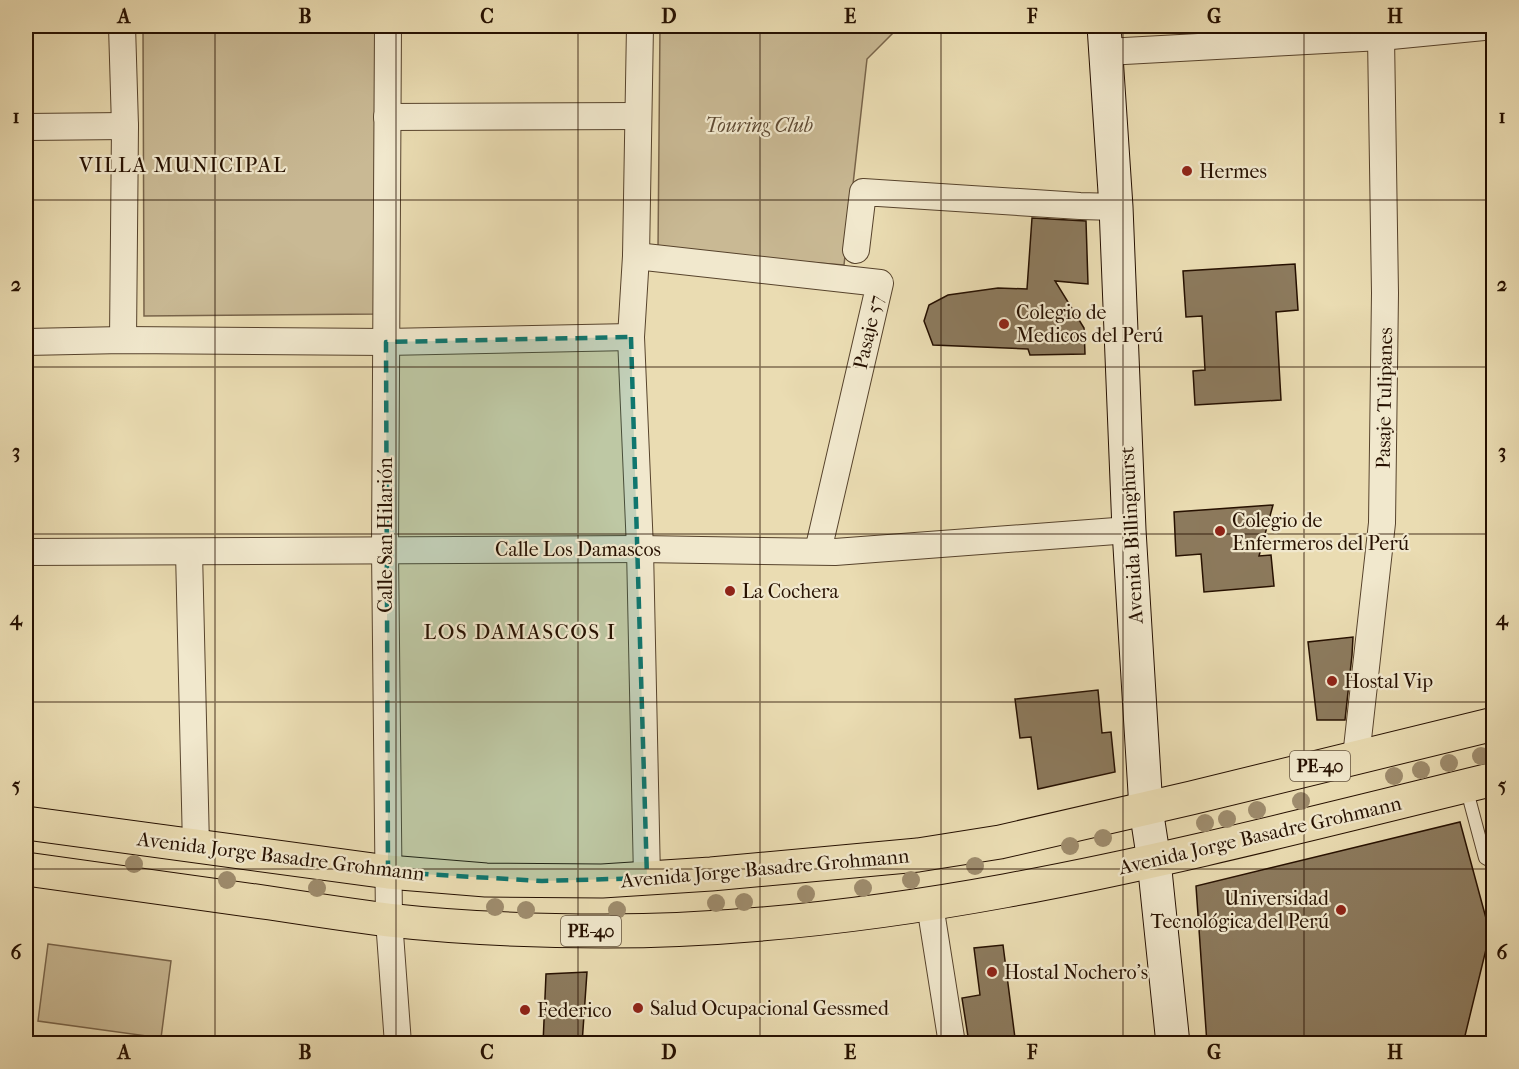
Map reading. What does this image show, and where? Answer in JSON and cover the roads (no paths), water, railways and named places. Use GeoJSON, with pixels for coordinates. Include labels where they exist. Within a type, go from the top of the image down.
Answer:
{"type":"FeatureCollection","features":[{"type":"Feature","properties":{"kind":"highway","name":"Avenida Jorge Basadre Grohmann"},"geometry":{"type":"LineString","coordinates":[[26,823],[388,872],[497,880],[592,881],[783,869],[918,855],[1000,842],[1494,724]]}},
{"type":"Feature","properties":{"kind":"highway"},"geometry":{"type":"LineString","coordinates":[[1354,813],[1356,757]]}},
{"type":"Feature","properties":{"kind":"highway","name":"Avenida Jorge Basadre Grohmann"},"geometry":{"type":"LineString","coordinates":[[26,869],[389,920],[540,930],[670,930],[735,927],[801,922],[930,905],[1023,888],[1154,861],[1479,783]]}},
{"type":"Feature","properties":{"kind":"street"},"geometry":{"type":"LineString","coordinates":[[122,26],[125,126],[123,340]]}},
{"type":"Feature","properties":{"kind":"street","name":"Calle San Hilarión"},"geometry":{"type":"LineString","coordinates":[[388,26],[385,550],[388,872],[398,1044]]}},
{"type":"Feature","properties":{"kind":"street"},"geometry":{"type":"LineString","coordinates":[[640,26],[636,256],[631,337],[640,549],[647,878]]}},
{"type":"Feature","properties":{"kind":"street"},"geometry":{"type":"LineString","coordinates":[[1105,39],[1381,37],[1485,26]]}},
{"type":"Feature","properties":{"kind":"street","name":"Pasaje Tulipanes"},"geometry":{"type":"LineString","coordinates":[[1356,757],[1383,523],[1385,293],[1381,37]]}},
{"type":"Feature","properties":{"kind":"street","name":"Avenida Billinghurst"},"geometry":{"type":"LineString","coordinates":[[1105,39],[1116,207],[1130,530],[1146,808],[1154,861],[1173,1044]]}},
{"type":"Feature","properties":{"kind":"street"},"geometry":{"type":"LineString","coordinates":[[387,117],[638,116]]}},
{"type":"Feature","properties":{"kind":"street"},"geometry":{"type":"LineString","coordinates":[[26,127],[125,126]]}},
{"type":"Feature","properties":{"kind":"street"},"geometry":{"type":"LineString","coordinates":[[856,250],[863,192],[1116,207]]}},
{"type":"Feature","properties":{"kind":"street","name":"Pasaje 57"},"geometry":{"type":"LineString","coordinates":[[636,256],[880,283],[818,551]]}},
{"type":"Feature","properties":{"kind":"street"},"geometry":{"type":"LineString","coordinates":[[26,342],[123,340],[386,342],[631,337]]}},
{"type":"Feature","properties":{"kind":"street","name":"Calle Los Damascos"},"geometry":{"type":"LineString","coordinates":[[26,552],[640,549],[835,552],[1130,530]]}},
{"type":"Feature","properties":{"kind":"street"},"geometry":{"type":"LineString","coordinates":[[189,552],[196,846]]}},
{"type":"Feature","properties":{"kind":"street"},"geometry":{"type":"LineString","coordinates":[[930,905],[952,1044]]}},
{"type":"Feature","properties":{"kind":"lane"},"geometry":{"type":"LineString","coordinates":[[1479,783],[1485,858],[1494,863]]}},
{"type":"Feature","properties":{"kind":"place","name":"Hermes"},"geometry":{"type":"Point","coordinates":[1187,171]}},
{"type":"Feature","properties":{"kind":"place","name":"Colegio de Medicos del Perú"},"geometry":{"type":"Point","coordinates":[1004,324]}},
{"type":"Feature","properties":{"kind":"place","name":"Colegio de Enfermeros del Perú"},"geometry":{"type":"Point","coordinates":[1220,531]}},
{"type":"Feature","properties":{"kind":"place","name":"La Cochera"},"geometry":{"type":"Point","coordinates":[730,591]}},
{"type":"Feature","properties":{"kind":"place","name":"Hostal Vip"},"geometry":{"type":"Point","coordinates":[1332,681]}},
{"type":"Feature","properties":{"kind":"place","name":"Universidad Tecnológica del Perú"},"geometry":{"type":"Point","coordinates":[1341,910]}},
{"type":"Feature","properties":{"kind":"place","name":"Hostal Nochero's"},"geometry":{"type":"Point","coordinates":[992,972]}},
{"type":"Feature","properties":{"kind":"place","name":"Salud Ocupacional Gessmed"},"geometry":{"type":"Point","coordinates":[638,1008]}},
{"type":"Feature","properties":{"kind":"place","name":"Federico"},"geometry":{"type":"Point","coordinates":[525,1010]}},
{"type":"Feature","properties":{"kind":"district","name":"VILLA MUNICIPAL"},"geometry":{"type":"Point","coordinates":[183,165]}},
{"type":"Feature","properties":{"kind":"district","name":"LOS DAMASCOS I"},"geometry":{"type":"Point","coordinates":[520,632]}},
{"type":"Feature","properties":{"kind":"park label","name":"Touring Club"},"geometry":{"type":"Point","coordinates":[759,125]}}]}
